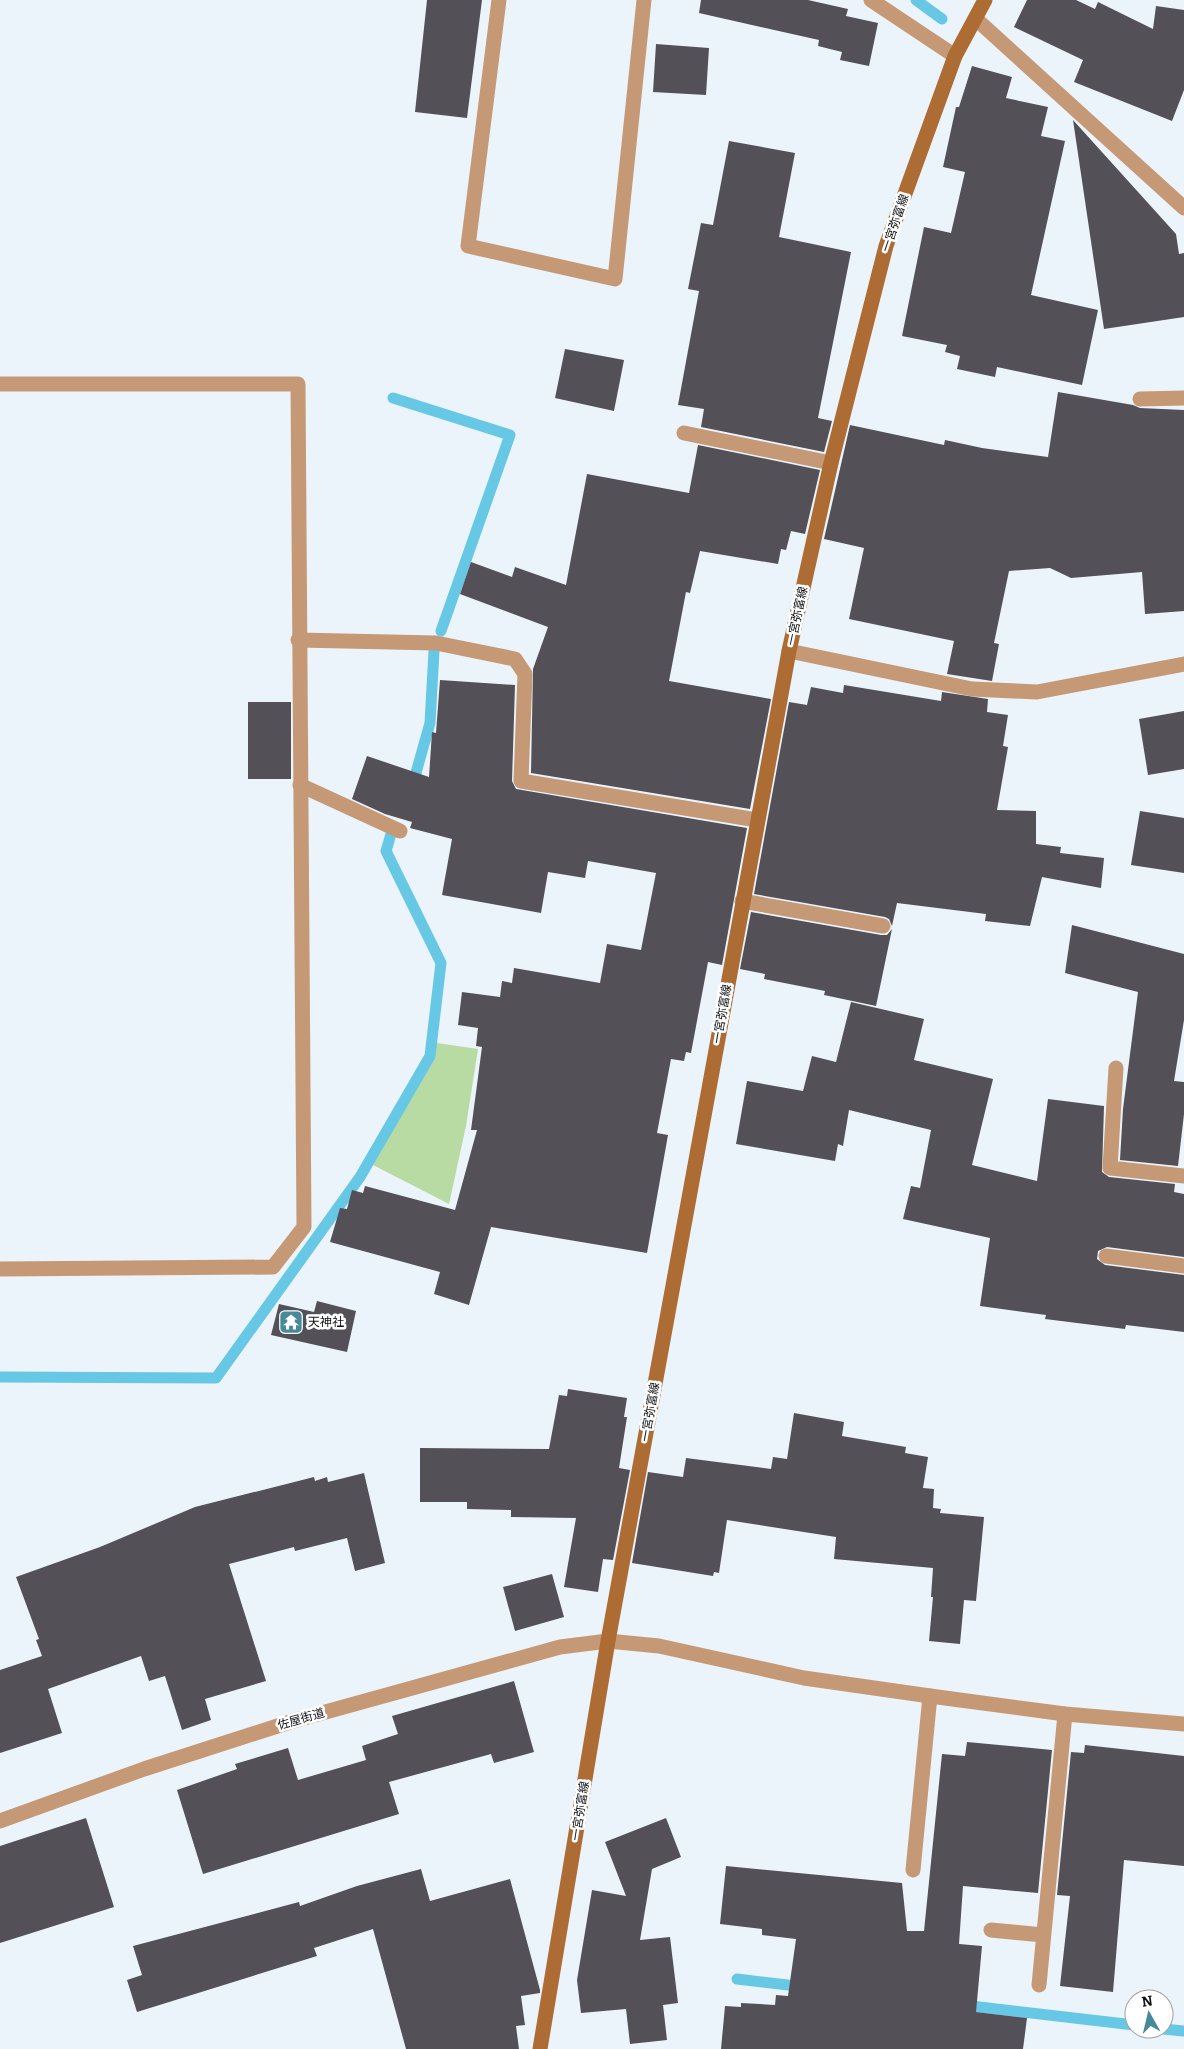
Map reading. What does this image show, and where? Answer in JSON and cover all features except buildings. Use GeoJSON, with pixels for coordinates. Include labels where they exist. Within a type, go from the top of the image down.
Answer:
{"type":"FeatureCollection","features":[{"type":"Feature","properties":{"kind":"main road","name":"一宮弥富線"},"geometry":{"type":"LineString","coordinates":[[540,2049],[608,1641],[789,651],[831,463],[886,246],[955,56],[985,0]]}},
{"type":"Feature","properties":{"kind":"street"},"geometry":{"type":"LineString","coordinates":[[499,0],[468,246],[615,279],[644,0]]}},
{"type":"Feature","properties":{"kind":"street"},"geometry":{"type":"LineString","coordinates":[[871,0],[955,56]]}},
{"type":"Feature","properties":{"kind":"street"},"geometry":{"type":"LineString","coordinates":[[976,19],[1184,208]]}},
{"type":"Feature","properties":{"kind":"street"},"geometry":{"type":"LineString","coordinates":[[0,384],[298,384],[298,640],[304,1227],[273,1267],[0,1269]]}},
{"type":"Feature","properties":{"kind":"street"},"geometry":{"type":"LineString","coordinates":[[1140,399],[1184,398]]}},
{"type":"Feature","properties":{"kind":"street"},"geometry":{"type":"LineString","coordinates":[[684,434],[831,463]]}},
{"type":"Feature","properties":{"kind":"street"},"geometry":{"type":"LineString","coordinates":[[298,640],[436,643],[515,659],[525,674],[521,781],[757,820]]}},
{"type":"Feature","properties":{"kind":"street"},"geometry":{"type":"LineString","coordinates":[[789,651],[972,689],[1037,692],[1184,664]]}},
{"type":"Feature","properties":{"kind":"street"},"geometry":{"type":"LineString","coordinates":[[300,785],[400,831]]}},
{"type":"Feature","properties":{"kind":"street"},"geometry":{"type":"LineString","coordinates":[[742,902],[883,926]]}},
{"type":"Feature","properties":{"kind":"street"},"geometry":{"type":"LineString","coordinates":[[1116,1068],[1110,1168],[1184,1176]]}},
{"type":"Feature","properties":{"kind":"street"},"geometry":{"type":"LineString","coordinates":[[1106,1256],[1184,1266]]}},
{"type":"Feature","properties":{"kind":"street","name":"佐屋街道"},"geometry":{"type":"LineString","coordinates":[[0,1821],[144,1769],[293,1721],[560,1647],[608,1641],[659,1646],[804,1678],[1065,1714],[1184,1724]]}},
{"type":"Feature","properties":{"kind":"street"},"geometry":{"type":"LineString","coordinates":[[913,1870],[930,1696]]}},
{"type":"Feature","properties":{"kind":"street"},"geometry":{"type":"LineString","coordinates":[[1039,1985],[1065,1714]]}},
{"type":"Feature","properties":{"kind":"street"},"geometry":{"type":"LineString","coordinates":[[992,1930],[1043,1935]]}},
{"type":"Feature","properties":{"kind":"green space"},"geometry":{"type":"Polygon","coordinates":[[[437,1043],[478,1049],[466,1126],[449,1204],[373,1165],[433,1059],[437,1043]]]}},
{"type":"Feature","properties":{"kind":"waterway"},"geometry":{"type":"LineString","coordinates":[[916,0],[942,19]]}},
{"type":"Feature","properties":{"kind":"waterway"},"geometry":{"type":"LineString","coordinates":[[393,398],[510,435],[441,631]]}},
{"type":"Feature","properties":{"kind":"waterway"},"geometry":{"type":"LineString","coordinates":[[412,787],[430,723],[434,651]]}},
{"type":"Feature","properties":{"kind":"waterway"},"geometry":{"type":"LineString","coordinates":[[0,1377],[216,1378],[360,1177],[430,1056],[441,963],[386,851],[391,834]]}},
{"type":"Feature","properties":{"kind":"waterway"},"geometry":{"type":"LineString","coordinates":[[737,1979],[805,1987]]}},
{"type":"Feature","properties":{"kind":"waterway"},"geometry":{"type":"LineString","coordinates":[[963,2005],[1124,2024]]}},
{"type":"Feature","properties":{"kind":"waterway"},"geometry":{"type":"LineString","coordinates":[[1174,2030],[1183,2031]]}},
{"type":"Feature","properties":{"kind":"place","name":"天神社"},"geometry":{"type":"Point","coordinates":[291,1322]}}]}
